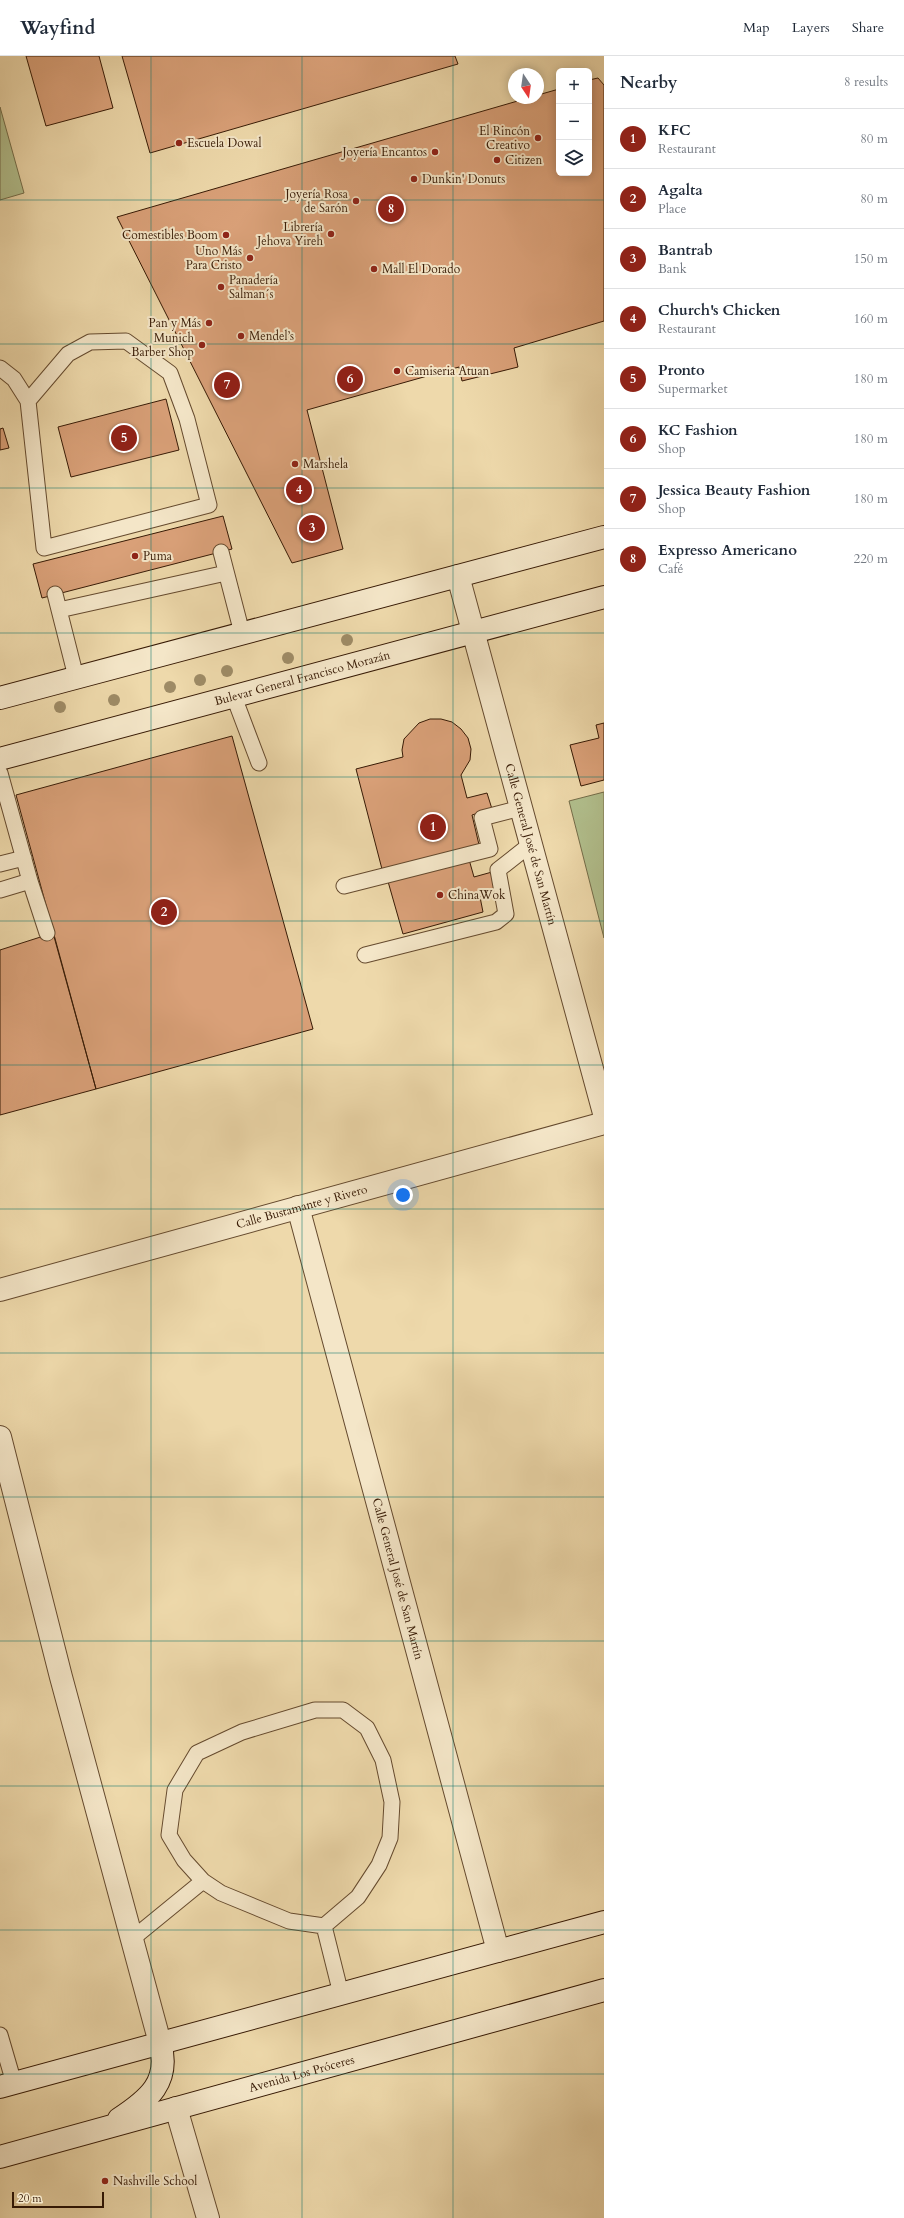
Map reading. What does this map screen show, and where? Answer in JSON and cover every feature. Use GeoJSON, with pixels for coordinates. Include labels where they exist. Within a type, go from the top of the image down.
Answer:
{"type":"FeatureCollection","features":[{"type":"Feature","properties":{"kind":"street"},"geometry":{"type":"LineString","coordinates":[[0,698],[604,537]]}},
{"type":"Feature","properties":{"kind":"street","name":"Calle General José de San Martín"},"geometry":{"type":"LineString","coordinates":[[458,576],[604,1113]]}},
{"type":"Feature","properties":{"kind":"street","name":"Bulevar General Francisco Morazán"},"geometry":{"type":"LineString","coordinates":[[0,759],[604,597]]}},
{"type":"Feature","properties":{"kind":"street","name":"Calle Bustamante y Rivero"},"geometry":{"type":"LineString","coordinates":[[0,1290],[604,1123]]}},
{"type":"Feature","properties":{"kind":"street","name":"Calle General José de San Martín"},"geometry":{"type":"LineString","coordinates":[[298,1207],[498,1951]]}},
{"type":"Feature","properties":{"kind":"street"},"geometry":{"type":"LineString","coordinates":[[0,1437],[61,1677],[163,2053],[162,2075],[155,2089],[131,2112],[104,2128]]}},
{"type":"Feature","properties":{"kind":"street"},"geometry":{"type":"LineString","coordinates":[[7,2085],[604,1922]]}},
{"type":"Feature","properties":{"kind":"street","name":"Avenida Los Próceres"},"geometry":{"type":"LineString","coordinates":[[0,2157],[604,1990]]}},
{"type":"Feature","properties":{"kind":"street"},"geometry":{"type":"LineString","coordinates":[[176,2108],[208,2218]]}},
{"type":"Feature","properties":{"kind":"lane"},"geometry":{"type":"LineString","coordinates":[[0,368],[14,379],[28,401],[44,548],[209,505],[187,419],[170,373],[126,341],[90,342],[68,354],[28,401]]}},
{"type":"Feature","properties":{"kind":"lane"},"geometry":{"type":"LineString","coordinates":[[221,552],[242,633]]}},
{"type":"Feature","properties":{"kind":"lane"},"geometry":{"type":"LineString","coordinates":[[59,610],[226,572]]}},
{"type":"Feature","properties":{"kind":"lane"},"geometry":{"type":"LineString","coordinates":[[55,594],[76,678]]}},
{"type":"Feature","properties":{"kind":"lane"},"geometry":{"type":"LineString","coordinates":[[234,697],[259,763]]}},
{"type":"Feature","properties":{"kind":"lane"},"geometry":{"type":"LineString","coordinates":[[0,773],[30,881],[47,933]]}},
{"type":"Feature","properties":{"kind":"lane"},"geometry":{"type":"LineString","coordinates":[[344,886],[490,849],[482,818],[521,808]]}},
{"type":"Feature","properties":{"kind":"lane"},"geometry":{"type":"LineString","coordinates":[[365,955],[496,922],[502,918],[506,914],[498,870],[531,844]]}},
{"type":"Feature","properties":{"kind":"lane"},"geometry":{"type":"LineString","coordinates":[[0,864],[24,858]]}},
{"type":"Feature","properties":{"kind":"lane"},"geometry":{"type":"LineString","coordinates":[[0,890],[30,881]]}},
{"type":"Feature","properties":{"kind":"lane"},"geometry":{"type":"LineString","coordinates":[[315,1710],[343,1710],[367,1728],[383,1760],[392,1802],[390,1838],[379,1865],[358,1897],[324,1926],[289,1921],[221,1892],[203,1880],[184,1860],[169,1835],[175,1790],[197,1753],[242,1732],[315,1710]]}},
{"type":"Feature","properties":{"kind":"lane"},"geometry":{"type":"LineString","coordinates":[[132,1939],[203,1880]]}},
{"type":"Feature","properties":{"kind":"lane"},"geometry":{"type":"LineString","coordinates":[[324,1926],[341,1994]]}},
{"type":"Feature","properties":{"kind":"lane"},"geometry":{"type":"LineString","coordinates":[[0,2035],[7,2085]]}},
{"type":"Feature","properties":{"kind":"green space"},"geometry":{"type":"Polygon","coordinates":[[[0,107],[24,193],[0,200],[0,107]]]}},
{"type":"Feature","properties":{"kind":"green space"},"geometry":{"type":"Polygon","coordinates":[[[604,792],[604,938],[569,801],[604,792]]]}},
{"type":"Feature","properties":{"kind":"building"},"geometry":{"type":"Polygon","coordinates":[[[26,56],[99,56],[113,108],[46,126],[26,56]]]}},
{"type":"Feature","properties":{"kind":"building"},"geometry":{"type":"Polygon","coordinates":[[[122,56],[455,56],[458,64],[150,153],[122,56]]]}},
{"type":"Feature","properties":{"kind":"building","name":"Mall El Dorado"},"geometry":{"type":"Polygon","coordinates":[[[598,78],[604,85],[604,321],[514,348],[518,367],[462,381],[459,367],[307,410],[343,549],[292,563],[117,217],[508,104],[544,104],[544,93],[556,90],[556,176],[592,176],[592,79],[598,78]]]}},
{"type":"Feature","properties":{"kind":"building"},"geometry":{"type":"Polygon","coordinates":[[[166,399],[179,450],[71,477],[58,427],[166,399]]]}},
{"type":"Feature","properties":{"kind":"building"},"geometry":{"type":"Polygon","coordinates":[[[3,428],[9,448],[0,450],[0,429],[3,428]]]}},
{"type":"Feature","properties":{"kind":"building"},"geometry":{"type":"Polygon","coordinates":[[[223,516],[232,549],[42,598],[33,564],[223,516]]]}},
{"type":"Feature","properties":{"kind":"building"},"geometry":{"type":"Polygon","coordinates":[[[430,719],[441,719],[452,722],[461,729],[468,738],[471,749],[470,760],[461,775],[467,798],[487,793],[492,809],[472,815],[480,849],[383,873],[356,769],[403,757],[402,750],[404,739],[419,723],[430,719]]]}},
{"type":"Feature","properties":{"kind":"building"},"geometry":{"type":"Polygon","coordinates":[[[604,723],[604,780],[581,786],[570,745],[599,738],[596,725],[604,723]]]}},
{"type":"Feature","properties":{"kind":"building"},"geometry":{"type":"Polygon","coordinates":[[[232,736],[313,1029],[96,1089],[16,795],[232,736]]]}},
{"type":"Feature","properties":{"kind":"building","name":"ChinaWok"},"geometry":{"type":"Polygon","coordinates":[[[468,856],[474,877],[492,872],[497,893],[480,897],[483,912],[403,934],[387,878],[468,856]]]}},
{"type":"Feature","properties":{"kind":"building"},"geometry":{"type":"Polygon","coordinates":[[[53,933],[96,1089],[0,1115],[0,950],[53,933]]]}},
{"type":"Feature","properties":{"kind":"place","name":"El Rincón Creativo"},"geometry":{"type":"Point","coordinates":[538,138]}},
{"type":"Feature","properties":{"kind":"place","name":"Escuela Dowal"},"geometry":{"type":"Point","coordinates":[179,143]}},
{"type":"Feature","properties":{"kind":"place","name":"Joyería Encantos"},"geometry":{"type":"Point","coordinates":[435,152]}},
{"type":"Feature","properties":{"kind":"place","name":"Citizen"},"geometry":{"type":"Point","coordinates":[497,160]}},
{"type":"Feature","properties":{"kind":"place","name":"Dunkin' Donuts"},"geometry":{"type":"Point","coordinates":[414,179]}},
{"type":"Feature","properties":{"kind":"place","name":"Joyería Rosa de Sarón"},"geometry":{"type":"Point","coordinates":[356,201]}},
{"type":"Feature","properties":{"kind":"place","name":"Expresso Americano"},"geometry":{"type":"Point","coordinates":[391,209]}},
{"type":"Feature","properties":{"kind":"place","name":"Librería Jehova Yireh"},"geometry":{"type":"Point","coordinates":[331,234]}},
{"type":"Feature","properties":{"kind":"place","name":"Comestibles Boom"},"geometry":{"type":"Point","coordinates":[226,235]}},
{"type":"Feature","properties":{"kind":"place","name":"Uno Más Para Cristo"},"geometry":{"type":"Point","coordinates":[250,258]}},
{"type":"Feature","properties":{"kind":"place","name":"Mall El Dorado"},"geometry":{"type":"Point","coordinates":[374,269]}},
{"type":"Feature","properties":{"kind":"place","name":"Panadería Salman´s"},"geometry":{"type":"Point","coordinates":[221,287]}},
{"type":"Feature","properties":{"kind":"place","name":"Pan y Más"},"geometry":{"type":"Point","coordinates":[209,323]}},
{"type":"Feature","properties":{"kind":"place","name":"Mendel’s"},"geometry":{"type":"Point","coordinates":[241,336]}},
{"type":"Feature","properties":{"kind":"place","name":"Munich Barber Shop"},"geometry":{"type":"Point","coordinates":[202,345]}},
{"type":"Feature","properties":{"kind":"place","name":"Camiseria Atuan"},"geometry":{"type":"Point","coordinates":[397,371]}},
{"type":"Feature","properties":{"kind":"place","name":"KC Fashion"},"geometry":{"type":"Point","coordinates":[350,379]}},
{"type":"Feature","properties":{"kind":"place","name":"Jessica Beauty Fashion"},"geometry":{"type":"Point","coordinates":[227,385]}},
{"type":"Feature","properties":{"kind":"place","name":"Pronto"},"geometry":{"type":"Point","coordinates":[124,438]}},
{"type":"Feature","properties":{"kind":"place","name":"Marshela"},"geometry":{"type":"Point","coordinates":[295,464]}},
{"type":"Feature","properties":{"kind":"place","name":"Church's Chicken"},"geometry":{"type":"Point","coordinates":[299,490]}},
{"type":"Feature","properties":{"kind":"place","name":"Bantrab"},"geometry":{"type":"Point","coordinates":[312,528]}},
{"type":"Feature","properties":{"kind":"place","name":"Puma"},"geometry":{"type":"Point","coordinates":[135,556]}},
{"type":"Feature","properties":{"kind":"place","name":"KFC"},"geometry":{"type":"Point","coordinates":[433,827]}},
{"type":"Feature","properties":{"kind":"place","name":"ChinaWok"},"geometry":{"type":"Point","coordinates":[440,895]}},
{"type":"Feature","properties":{"kind":"place","name":"Agalta"},"geometry":{"type":"Point","coordinates":[164,912]}},
{"type":"Feature","properties":{"kind":"place","name":"Nashville School"},"geometry":{"type":"Point","coordinates":[105,2181]}}]}
